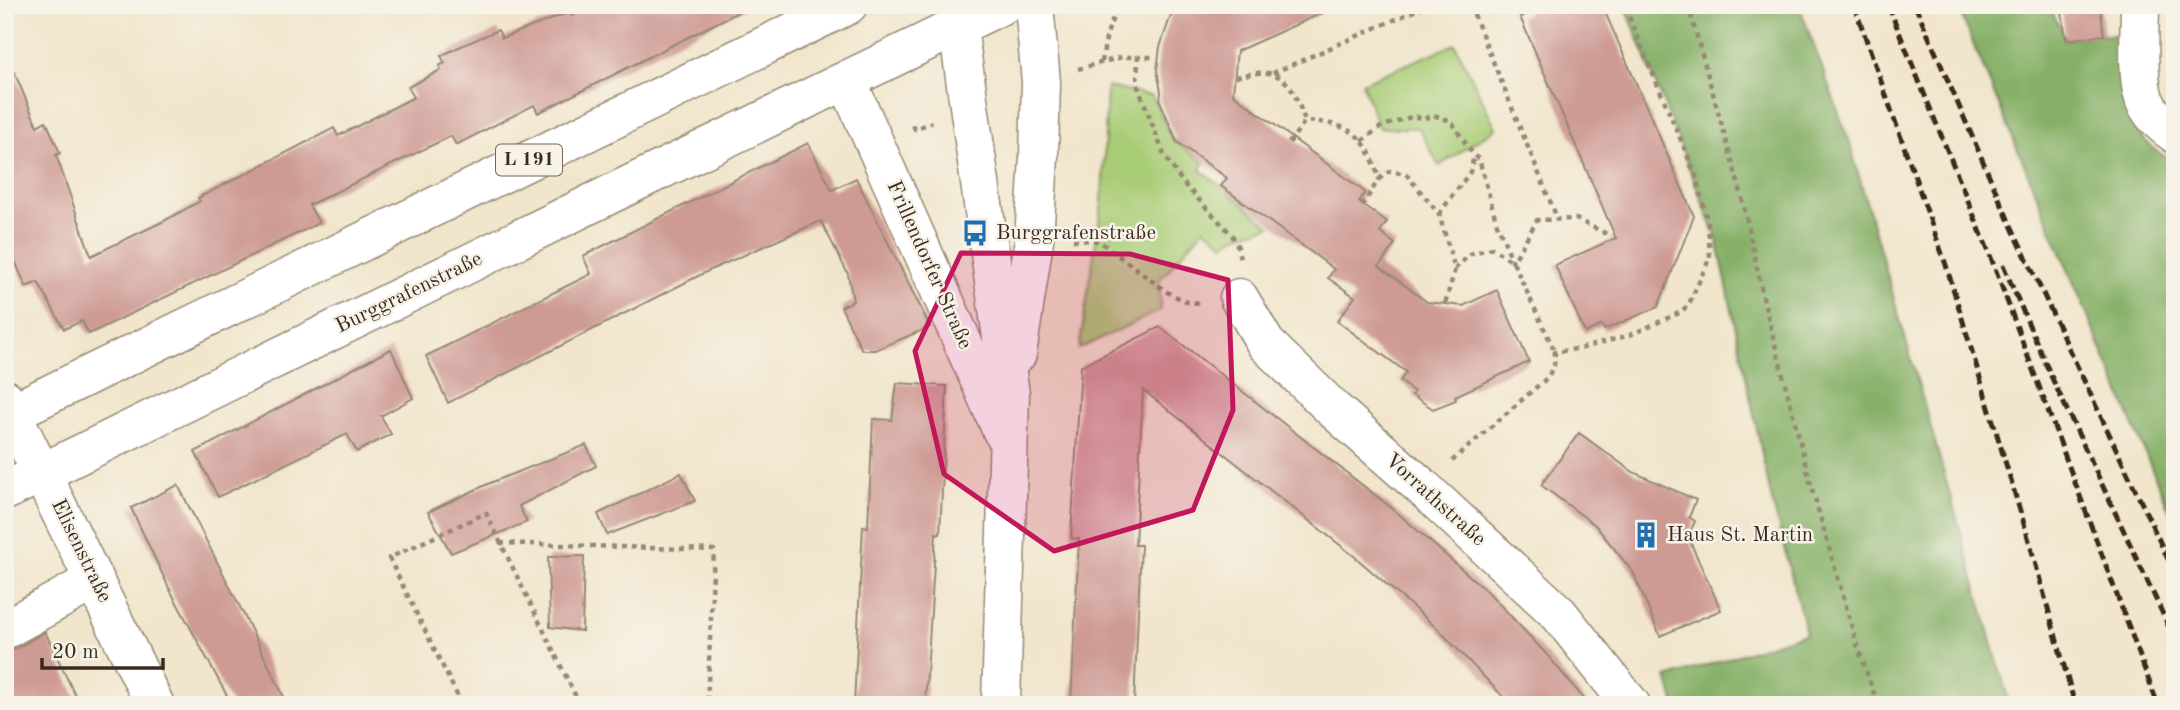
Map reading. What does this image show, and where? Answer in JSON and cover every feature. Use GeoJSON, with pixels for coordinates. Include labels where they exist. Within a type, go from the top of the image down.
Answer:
{"type":"FeatureCollection","features":[{"type":"Feature","properties":{"kind":"street","name":"L 191"},"geometry":{"type":"LineString","coordinates":[[7,409],[848,5]]}},
{"type":"Feature","properties":{"kind":"street","name":"Burggrafenstraße"},"geometry":{"type":"LineString","coordinates":[[5,491],[847,81],[957,17],[1002,5]]}},
{"type":"Feature","properties":{"kind":"street","name":"Frillendorfer Straße"},"geometry":{"type":"LineString","coordinates":[[1010,394],[1034,240],[1041,82],[1034,5]]}},
{"type":"Feature","properties":{"kind":"street"},"geometry":{"type":"LineString","coordinates":[[2140,5],[2140,67],[2144,100],[2161,124],[2175,134]]}},
{"type":"Feature","properties":{"kind":"street","name":"Frillendorfer Straße"},"geometry":{"type":"LineString","coordinates":[[957,17],[1010,394],[1001,705]]}},
{"type":"Feature","properties":{"kind":"street","name":"Frillendorfer Straße"},"geometry":{"type":"LineString","coordinates":[[847,81],[1010,449]]}},
{"type":"Feature","properties":{"kind":"street","name":"Vorrathstraße"},"geometry":{"type":"LineString","coordinates":[[1239,298],[1266,344],[1333,409],[1559,614],[1631,705]]}},
{"type":"Feature","properties":{"kind":"street","name":"Elisenstraße"},"geometry":{"type":"LineString","coordinates":[[7,409],[42,472],[155,705]]}},
{"type":"Feature","properties":{"kind":"street"},"geometry":{"type":"LineString","coordinates":[[6,629],[95,580]]}},
{"type":"Feature","properties":{"kind":"path"},"geometry":{"type":"LineString","coordinates":[[1102,62],[1105,37],[1121,5]]}},
{"type":"Feature","properties":{"kind":"path"},"geometry":{"type":"LineString","coordinates":[[1236,77],[1254,72],[1273,73],[1428,5]]}},
{"type":"Feature","properties":{"kind":"path"},"geometry":{"type":"LineString","coordinates":[[1470,5],[1557,218]]}},
{"type":"Feature","properties":{"kind":"path"},"geometry":{"type":"LineString","coordinates":[[1555,352],[1583,348],[1630,335],[1681,312],[1689,304],[1710,257],[1708,223],[1696,176],[1624,5]]}},
{"type":"Feature","properties":{"kind":"path"},"geometry":{"type":"LineString","coordinates":[[1688,5],[1741,193],[1764,301],[1811,485],[1858,648],[1878,705]]}},
{"type":"Feature","properties":{"kind":"path"},"geometry":{"type":"LineString","coordinates":[[1034,240],[1099,240],[1167,292],[1187,302],[1210,303],[1239,298],[1241,268],[1238,247],[1232,234],[1183,184],[1164,155],[1137,84],[1138,55]]}},
{"type":"Feature","properties":{"kind":"path"},"geometry":{"type":"LineString","coordinates":[[1273,73],[1294,89],[1305,121]]}},
{"type":"Feature","properties":{"kind":"path"},"geometry":{"type":"LineString","coordinates":[[1362,142],[1378,128],[1414,116],[1423,119],[1433,115],[1451,121],[1474,156],[1479,159],[1497,224],[1555,352],[1554,365],[1548,377],[1422,487]]}},
{"type":"Feature","properties":{"kind":"path"},"geometry":{"type":"LineString","coordinates":[[1305,121],[1327,122],[1354,131],[1373,155],[1379,179]]}},
{"type":"Feature","properties":{"kind":"path"},"geometry":{"type":"LineString","coordinates":[[1289,143],[1305,121]]}},
{"type":"Feature","properties":{"kind":"path"},"geometry":{"type":"LineString","coordinates":[[1439,214],[1469,172],[1474,156]]}},
{"type":"Feature","properties":{"kind":"path"},"geometry":{"type":"LineString","coordinates":[[1362,206],[1379,179],[1390,172],[1406,174],[1439,214],[1455,270]]}},
{"type":"Feature","properties":{"kind":"path"},"geometry":{"type":"LineString","coordinates":[[1513,262],[1537,220],[1576,219],[1611,236]]}},
{"type":"Feature","properties":{"kind":"path"},"geometry":{"type":"LineString","coordinates":[[1445,304],[1455,270],[1470,254],[1493,248],[1513,262]]}},
{"type":"Feature","properties":{"kind":"path"},"geometry":{"type":"LineString","coordinates":[[461,705],[389,558],[486,513],[580,705]]}},
{"type":"Feature","properties":{"kind":"path"},"geometry":{"type":"LineString","coordinates":[[500,543],[714,551],[708,705]]}},
{"type":"Feature","properties":{"kind":"highlighted area"},"geometry":{"type":"Polygon","coordinates":[[[961,253],[1130,254],[1228,280],[1233,410],[1193,510],[1054,551],[944,474],[915,351],[961,253]]]}},
{"type":"Feature","properties":{"kind":"green space"},"geometry":{"type":"Polygon","coordinates":[[[1625,5],[1799,5],[1849,141],[2010,705],[1675,705],[1667,678],[1806,633],[1771,497],[1717,239],[1625,5]]]}},
{"type":"Feature","properties":{"kind":"green space"},"geometry":{"type":"Polygon","coordinates":[[[1957,5],[2049,5],[2066,40],[2124,35],[2125,91],[2134,124],[2143,139],[2156,151],[2175,161],[2175,524],[1957,5]]]}},
{"type":"Feature","properties":{"kind":"green space"},"geometry":{"type":"Polygon","coordinates":[[[1455,44],[1496,128],[1439,166],[1419,128],[1379,128],[1362,83],[1455,44]]]}},
{"type":"Feature","properties":{"kind":"green space"},"geometry":{"type":"Polygon","coordinates":[[[1107,87],[1152,96],[1172,139],[1204,163],[1201,170],[1270,226],[1236,236],[1224,244],[1204,228],[1159,281],[1161,310],[1079,349],[1102,203],[1107,87]]]}},
{"type":"Feature","properties":{"kind":"building"},"geometry":{"type":"Polygon","coordinates":[[[592,5],[752,5],[538,113],[534,105],[456,145],[451,136],[309,205],[319,223],[89,334],[82,321],[64,329],[38,282],[26,287],[5,237],[5,50],[37,126],[46,121],[60,153],[56,155],[91,256],[164,221],[200,201],[198,198],[334,128],[338,136],[414,97],[408,87],[441,70],[439,66],[445,63],[441,56],[498,30],[502,38],[570,12],[572,16],[592,5]]]}},
{"type":"Feature","properties":{"kind":"building"},"geometry":{"type":"Polygon","coordinates":[[[1179,5],[1340,5],[1237,51],[1233,94],[1365,192],[1359,202],[1387,222],[1380,232],[1395,244],[1379,266],[1427,302],[1463,306],[1497,290],[1529,362],[1433,409],[1412,395],[1414,392],[1400,381],[1406,372],[1337,321],[1355,297],[1328,278],[1334,269],[1221,186],[1227,178],[1177,142],[1160,101],[1157,70],[1160,47],[1170,18],[1179,5]]]}},
{"type":"Feature","properties":{"kind":"building"},"geometry":{"type":"Polygon","coordinates":[[[1526,5],[1602,5],[1694,216],[1658,307],[1604,330],[1602,325],[1585,333],[1555,265],[1616,238],[1520,17],[1529,13],[1526,5]]]}},
{"type":"Feature","properties":{"kind":"building"},"geometry":{"type":"Polygon","coordinates":[[[2061,5],[2100,5],[2104,35],[2066,40],[2061,5]]]}},
{"type":"Feature","properties":{"kind":"building"},"geometry":{"type":"Polygon","coordinates":[[[808,143],[832,190],[856,178],[930,327],[875,350],[862,350],[841,307],[853,301],[848,274],[821,221],[708,271],[448,403],[426,356],[591,274],[583,256],[808,143]]]}},
{"type":"Feature","properties":{"kind":"building"},"geometry":{"type":"Polygon","coordinates":[[[1160,327],[1393,509],[1490,594],[1589,705],[1511,705],[1438,629],[1354,556],[1143,390],[1135,545],[1141,545],[1134,705],[1071,705],[1079,539],[1071,538],[1081,366],[1160,327]]]}},
{"type":"Feature","properties":{"kind":"building"},"geometry":{"type":"Polygon","coordinates":[[[391,349],[413,398],[381,416],[391,434],[357,452],[347,434],[218,497],[195,452],[391,349]]]}},
{"type":"Feature","properties":{"kind":"building"},"geometry":{"type":"Polygon","coordinates":[[[897,383],[947,386],[940,534],[936,533],[925,705],[854,705],[863,526],[868,527],[873,419],[892,420],[897,383]]]}},
{"type":"Feature","properties":{"kind":"building","name":"Haus St. Martin"},"geometry":{"type":"Polygon","coordinates":[[[1579,433],[1633,472],[1696,500],[1689,517],[1695,521],[1688,537],[1721,610],[1660,636],[1633,572],[1595,525],[1541,485],[1579,433]]]}},
{"type":"Feature","properties":{"kind":"building"},"geometry":{"type":"Polygon","coordinates":[[[586,445],[596,466],[519,506],[527,522],[451,553],[428,512],[490,483],[586,445]]]}},
{"type":"Feature","properties":{"kind":"building"},"geometry":{"type":"Polygon","coordinates":[[[681,473],[695,501],[607,535],[598,514],[681,473]]]}},
{"type":"Feature","properties":{"kind":"building"},"geometry":{"type":"Polygon","coordinates":[[[178,485],[288,705],[232,705],[169,588],[131,508],[178,485]]]}},
{"type":"Feature","properties":{"kind":"building"},"geometry":{"type":"Polygon","coordinates":[[[584,556],[582,631],[550,627],[548,557],[584,556]]]}},
{"type":"Feature","properties":{"kind":"building"},"geometry":{"type":"Polygon","coordinates":[[[45,632],[80,705],[5,705],[5,651],[17,648],[45,632]]]}},
{"type":"Feature","properties":{"kind":"railway"},"geometry":{"type":"LineString","coordinates":[[1854,5],[1946,265],[2030,544],[2075,705]]}},
{"type":"Feature","properties":{"kind":"railway"},"geometry":{"type":"LineString","coordinates":[[1888,5],[1990,255],[2158,705]]}},
{"type":"Feature","properties":{"kind":"railway"},"geometry":{"type":"LineString","coordinates":[[1915,5],[2008,219],[2175,574]]}},
{"type":"Feature","properties":{"kind":"railway"},"geometry":{"type":"LineString","coordinates":[[2003,265],[2051,376],[2175,640]]}},
{"type":"Feature","properties":{"kind":"place","name":"Burggrafenstraße"},"geometry":{"type":"Point","coordinates":[975,233]}},
{"type":"Feature","properties":{"kind":"place","name":"Haus St. Martin"},"geometry":{"type":"Point","coordinates":[1646,535]}}]}
